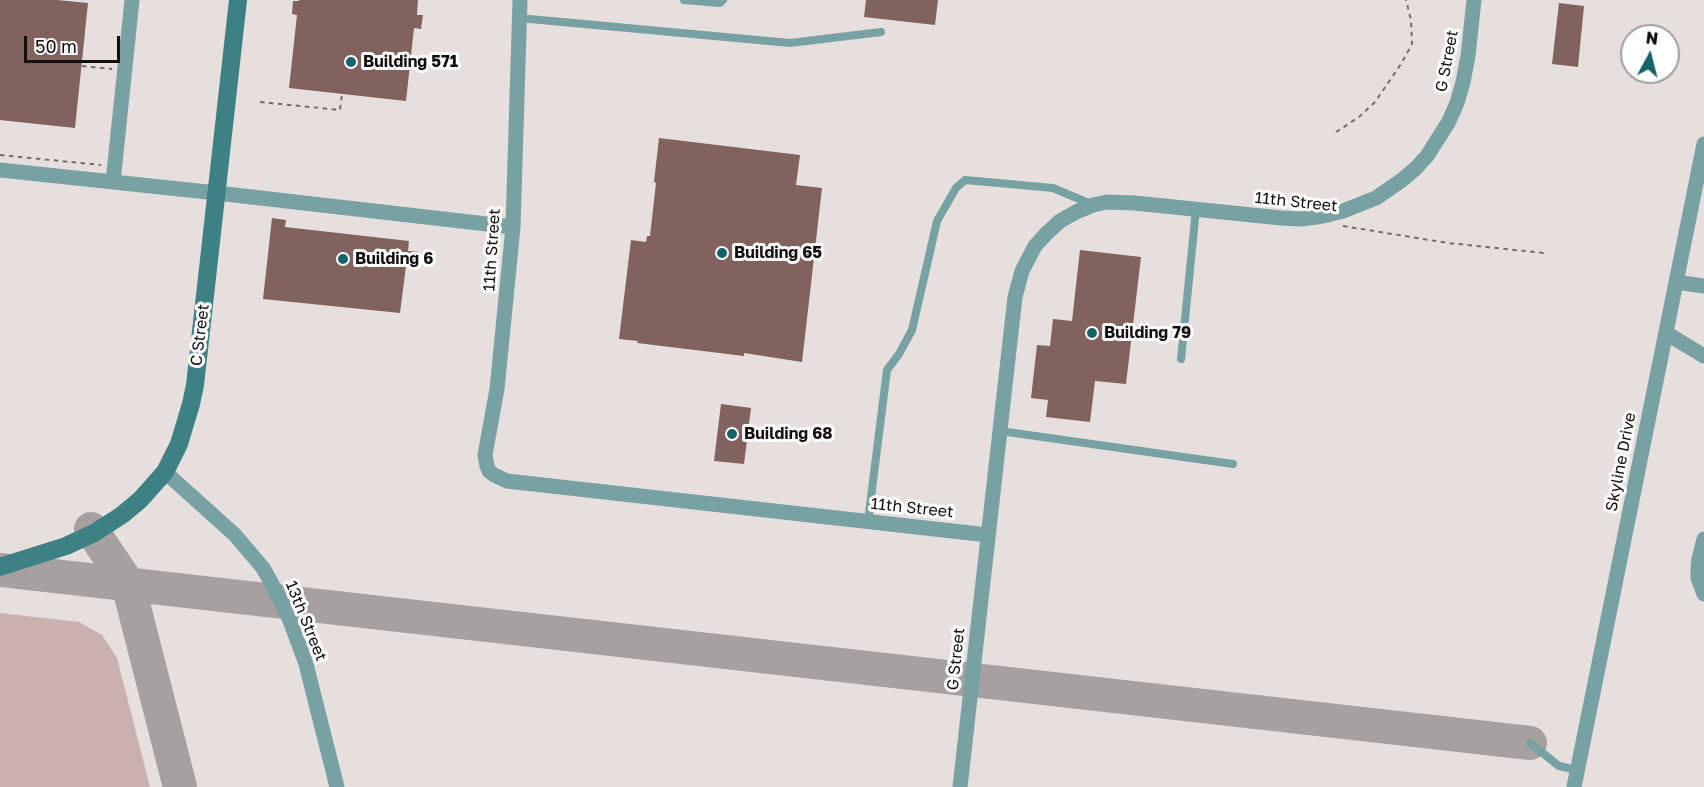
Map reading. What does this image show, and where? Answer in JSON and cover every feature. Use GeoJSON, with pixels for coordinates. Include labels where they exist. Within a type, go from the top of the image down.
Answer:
{"type":"FeatureCollection","features":[{"type":"Feature","properties":{"kind":"street"},"geometry":{"type":"LineString","coordinates":[[113,182],[132,0]]}},
{"type":"Feature","properties":{"kind":"street","name":"C Street"},"geometry":{"type":"LineString","coordinates":[[0,567],[66,546],[94,533],[122,515],[140,500],[165,472],[179,444],[191,404],[238,0]]}},
{"type":"Feature","properties":{"kind":"street","name":"11th Street"},"geometry":{"type":"LineString","coordinates":[[520,0],[513,227],[497,389],[485,455],[487,466],[494,475],[507,481],[988,535],[1015,297],[1022,272],[1035,246],[1046,234],[1060,221],[1076,212],[1093,205],[1120,202],[1301,219]]}},
{"type":"Feature","properties":{"kind":"street"},"geometry":{"type":"LineString","coordinates":[[1465,0],[1472,28]]}},
{"type":"Feature","properties":{"kind":"street","name":"G Street"},"geometry":{"type":"LineString","coordinates":[[1301,219],[1323,216],[1376,198],[1421,163],[1439,139],[1457,104],[1472,28],[1474,0]]}},
{"type":"Feature","properties":{"kind":"street","name":"Skyline Drive"},"geometry":{"type":"LineString","coordinates":[[1574,787],[1704,144]]}},
{"type":"Feature","properties":{"kind":"street"},"geometry":{"type":"LineString","coordinates":[[0,170],[513,227]]}},
{"type":"Feature","properties":{"kind":"street"},"geometry":{"type":"LineString","coordinates":[[1676,282],[1704,286]]}},
{"type":"Feature","properties":{"kind":"street"},"geometry":{"type":"LineString","coordinates":[[1666,333],[1704,356]]}},
{"type":"Feature","properties":{"kind":"street","name":"13th Street"},"geometry":{"type":"LineString","coordinates":[[165,472],[235,535],[272,584],[293,627],[306,664],[337,787]]}},
{"type":"Feature","properties":{"kind":"street","name":"G Street"},"geometry":{"type":"LineString","coordinates":[[960,787],[988,535]]}},
{"type":"Feature","properties":{"kind":"street"},"geometry":{"type":"LineString","coordinates":[[1704,539],[1698,568],[1698,578],[1704,594]]}},
{"type":"Feature","properties":{"kind":"lane"},"geometry":{"type":"LineString","coordinates":[[684,0],[720,3],[723,0]]}},
{"type":"Feature","properties":{"kind":"lane"},"geometry":{"type":"LineString","coordinates":[[519,18],[790,43],[881,32]]}},
{"type":"Feature","properties":{"kind":"lane"},"geometry":{"type":"LineString","coordinates":[[868,521],[887,370],[912,330],[937,221],[956,188],[965,180],[1053,188],[1093,205]]}},
{"type":"Feature","properties":{"kind":"lane"},"geometry":{"type":"LineString","coordinates":[[1181,359],[1196,209]]}},
{"type":"Feature","properties":{"kind":"lane"},"geometry":{"type":"LineString","coordinates":[[1000,431],[1233,464]]}},
{"type":"Feature","properties":{"kind":"lane"},"geometry":{"type":"LineString","coordinates":[[1530,743],[1559,766],[1577,770]]}},
{"type":"Feature","properties":{"kind":"path"},"geometry":{"type":"LineString","coordinates":[[1336,132],[1359,117],[1375,102],[1412,44],[1411,20],[1406,0]]}},
{"type":"Feature","properties":{"kind":"path"},"geometry":{"type":"LineString","coordinates":[[82,66],[115,70]]}},
{"type":"Feature","properties":{"kind":"path"},"geometry":{"type":"LineString","coordinates":[[260,102],[340,110],[342,93]]}},
{"type":"Feature","properties":{"kind":"path"},"geometry":{"type":"LineString","coordinates":[[0,154],[106,165]]}},
{"type":"Feature","properties":{"kind":"path","name":"11th Street"},"geometry":{"type":"LineString","coordinates":[[1335,224],[1448,243],[1544,253]]}},
{"type":"Feature","properties":{"kind":"shaded area"},"geometry":{"type":"Polygon","coordinates":[[[0,613],[79,622],[102,635],[117,658],[150,787],[0,787],[0,613]]]}},
{"type":"Feature","properties":{"kind":"building"},"geometry":{"type":"Polygon","coordinates":[[[0,0],[57,0],[88,3],[75,128],[0,120],[0,0]]]}},
{"type":"Feature","properties":{"kind":"building","name":"Building 571"},"geometry":{"type":"Polygon","coordinates":[[[418,0],[417,15],[423,15],[421,29],[414,28],[406,101],[289,88],[297,15],[292,14],[293,1],[418,0]]]}},
{"type":"Feature","properties":{"kind":"building"},"geometry":{"type":"Polygon","coordinates":[[[866,0],[938,0],[935,25],[864,17],[866,0]]]}},
{"type":"Feature","properties":{"kind":"building"},"geometry":{"type":"Polygon","coordinates":[[[1559,3],[1584,6],[1578,67],[1552,64],[1559,3]]]}},
{"type":"Feature","properties":{"kind":"building","name":"Building 65"},"geometry":{"type":"Polygon","coordinates":[[[659,138],[800,155],[796,185],[822,188],[802,362],[619,339],[631,240],[646,242],[647,236],[650,236],[659,138]]]}},
{"type":"Feature","properties":{"kind":"building","name":"Building 6"},"geometry":{"type":"Polygon","coordinates":[[[272,218],[286,220],[285,227],[409,241],[408,251],[420,252],[418,268],[406,266],[400,313],[263,299],[272,218]]]}},
{"type":"Feature","properties":{"kind":"building","name":"Building 79"},"geometry":{"type":"Polygon","coordinates":[[[1080,250],[1141,257],[1126,384],[1095,381],[1090,422],[1046,417],[1048,400],[1031,398],[1037,345],[1050,346],[1053,319],[1072,321],[1080,250]]]}},
{"type":"Feature","properties":{"kind":"building","name":"Building 68"},"geometry":{"type":"Polygon","coordinates":[[[721,404],[751,408],[744,464],[714,461],[721,404]]]}},
{"type":"Feature","properties":{"kind":"taxiway"},"geometry":{"type":"LineString","coordinates":[[91,529],[128,584],[180,787]]}},
{"type":"Feature","properties":{"kind":"taxiway"},"geometry":{"type":"LineString","coordinates":[[0,570],[1530,743]]}},
{"type":"Feature","properties":{"kind":"place","name":"Building 571"},"geometry":{"type":"Point","coordinates":[351,62]}},
{"type":"Feature","properties":{"kind":"place","name":"Building 65"},"geometry":{"type":"Point","coordinates":[722,253]}},
{"type":"Feature","properties":{"kind":"place","name":"Building 6"},"geometry":{"type":"Point","coordinates":[343,259]}},
{"type":"Feature","properties":{"kind":"place","name":"Building 79"},"geometry":{"type":"Point","coordinates":[1092,333]}},
{"type":"Feature","properties":{"kind":"place","name":"Building 68"},"geometry":{"type":"Point","coordinates":[732,434]}}]}
